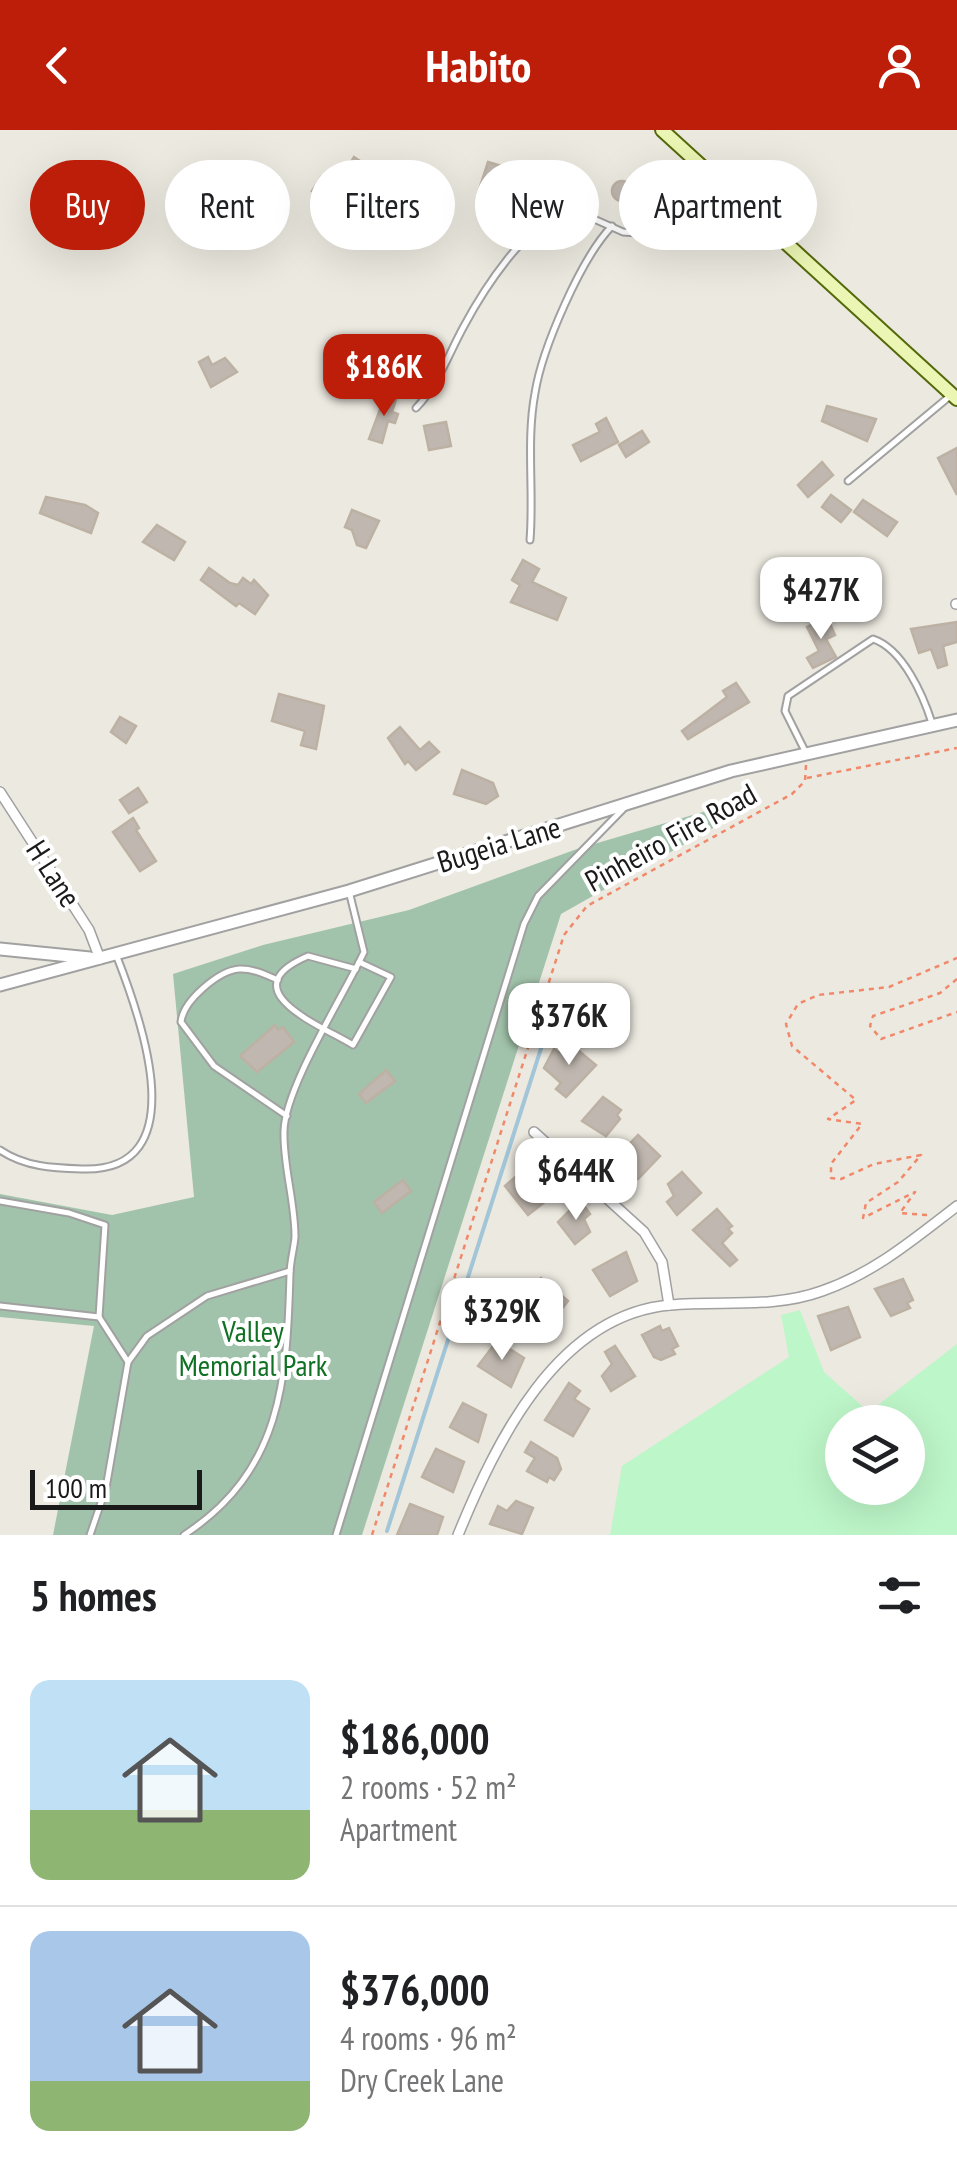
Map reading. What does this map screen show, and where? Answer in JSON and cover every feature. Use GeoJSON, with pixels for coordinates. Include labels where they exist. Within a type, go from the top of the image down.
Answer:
{"type":"FeatureCollection","features":[{"type":"Feature","properties":{"kind":"main road"},"geometry":{"type":"LineString","coordinates":[[662,130],[694,160]]}},
{"type":"Feature","properties":{"kind":"main road"},"geometry":{"type":"LineString","coordinates":[[792,250],[954,397]]}},
{"type":"Feature","properties":{"kind":"street","name":"Bugeia Lane"},"geometry":{"type":"LineString","coordinates":[[0,985],[349,892],[731,771],[957,720]]}},
{"type":"Feature","properties":{"kind":"street","name":"H Lane"},"geometry":{"type":"LineString","coordinates":[[0,792],[89,930],[100,959]]}},
{"type":"Feature","properties":{"kind":"street"},"geometry":{"type":"LineString","coordinates":[[0,949],[100,959]]}},
{"type":"Feature","properties":{"kind":"street"},"geometry":{"type":"LineString","coordinates":[[534,1132],[644,1232],[662,1262],[669,1305]]}},
{"type":"Feature","properties":{"kind":"street"},"geometry":{"type":"LineString","coordinates":[[458,1535],[479,1485],[518,1416],[563,1356],[594,1332],[634,1313],[669,1305],[751,1305],[820,1292],[878,1266],[957,1206]]}},
{"type":"Feature","properties":{"kind":"lane"},"geometry":{"type":"LineString","coordinates":[[416,408],[436,385],[465,324],[544,218],[565,206],[619,230]]}},
{"type":"Feature","properties":{"kind":"lane"},"geometry":{"type":"LineString","coordinates":[[530,540],[532,435],[539,377],[583,266],[612,226]]}},
{"type":"Feature","properties":{"kind":"lane"},"geometry":{"type":"LineString","coordinates":[[848,481],[954,397]]}},
{"type":"Feature","properties":{"kind":"lane"},"geometry":{"type":"LineString","coordinates":[[806,754],[785,711],[788,696],[873,639],[899,661],[925,702],[932,726]]}},
{"type":"Feature","properties":{"kind":"lane"},"geometry":{"type":"LineString","coordinates":[[336,1535],[524,924],[538,896],[628,804]]}},
{"type":"Feature","properties":{"kind":"lane"},"geometry":{"type":"LineString","coordinates":[[184,1535],[234,1491],[268,1441],[291,1339],[290,1271],[295,1236],[283,1128],[312,1047],[364,952],[349,892]]}},
{"type":"Feature","properties":{"kind":"lane"},"geometry":{"type":"LineString","coordinates":[[0,1150],[31,1165],[110,1170],[130,1160],[150,1136],[150,1082],[142,1036],[116,954]]}},
{"type":"Feature","properties":{"kind":"lane"},"geometry":{"type":"LineString","coordinates":[[356,970],[308,956],[292,963],[278,980],[280,1001],[293,1014],[353,1045],[391,977],[359,962]]}},
{"type":"Feature","properties":{"kind":"lane"},"geometry":{"type":"LineString","coordinates":[[278,980],[247,969],[232,969],[186,1004],[182,1022],[214,1066],[288,1116]]}},
{"type":"Feature","properties":{"kind":"lane"},"geometry":{"type":"LineString","coordinates":[[0,1201],[69,1213],[104,1225],[99,1317],[128,1362]]}},
{"type":"Feature","properties":{"kind":"lane"},"geometry":{"type":"LineString","coordinates":[[90,1535],[106,1488],[128,1362],[147,1336],[194,1304],[250,1280],[290,1271]]}},
{"type":"Feature","properties":{"kind":"lane"},"geometry":{"type":"LineString","coordinates":[[0,1306],[99,1317]]}},
{"type":"Feature","properties":{"kind":"path"},"geometry":{"type":"LineString","coordinates":[[806,754],[805,778],[834,776],[957,748]]}},
{"type":"Feature","properties":{"kind":"path","name":"Pinheiro Fire Road"},"geometry":{"type":"LineString","coordinates":[[372,1535],[564,936],[587,906],[792,794],[805,778]]}},
{"type":"Feature","properties":{"kind":"path"},"geometry":{"type":"LineString","coordinates":[[934,1224],[924,1212],[900,1213],[915,1192],[862,1218],[874,1195],[898,1182],[920,1155],[907,1154],[841,1180],[832,1178],[832,1164],[862,1124],[828,1119],[856,1100],[792,1046],[786,1024],[798,1004],[818,995],[888,987],[957,958]]}},
{"type":"Feature","properties":{"kind":"path"},"geometry":{"type":"LineString","coordinates":[[957,979],[940,993],[874,1016],[870,1026],[882,1039],[957,1012]]}},
{"type":"Feature","properties":{"kind":"green space","name":"Valley Memorial Park"},"geometry":{"type":"Polygon","coordinates":[[[713,809],[713,828],[561,914],[362,1535],[53,1535],[94,1326],[0,1317],[0,1194],[112,1215],[194,1197],[173,974],[263,945],[409,910],[577,849],[713,809]]]}},
{"type":"Feature","properties":{"kind":"green space"},"geometry":{"type":"Polygon","coordinates":[[[800,1310],[824,1372],[861,1405],[825,1405],[825,1505],[925,1505],[925,1405],[878,1405],[957,1344],[957,1535],[610,1535],[622,1466],[789,1357],[781,1315],[800,1310]]]}},
{"type":"Feature","properties":{"kind":"building"},"geometry":{"type":"Polygon","coordinates":[[[619,182],[619,200],[612,191],[619,182]]]}},
{"type":"Feature","properties":{"kind":"building"},"geometry":{"type":"Polygon","coordinates":[[[208,357],[212,365],[225,358],[237,372],[211,387],[199,362],[208,357]]]}},
{"type":"Feature","properties":{"kind":"building"},"geometry":{"type":"Polygon","coordinates":[[[385,396],[396,399],[392,412],[398,414],[395,423],[388,421],[382,443],[369,439],[385,396]]]}},
{"type":"Feature","properties":{"kind":"building"},"geometry":{"type":"Polygon","coordinates":[[[827,406],[876,419],[867,441],[822,421],[827,406]]]}},
{"type":"Feature","properties":{"kind":"building"},"geometry":{"type":"Polygon","coordinates":[[[606,418],[618,442],[581,461],[573,445],[600,432],[596,424],[606,418]]]}},
{"type":"Feature","properties":{"kind":"building"},"geometry":{"type":"Polygon","coordinates":[[[446,422],[451,446],[429,450],[424,426],[446,422]]]}},
{"type":"Feature","properties":{"kind":"building"},"geometry":{"type":"Polygon","coordinates":[[[642,431],[649,442],[626,457],[619,445],[642,431]]]}},
{"type":"Feature","properties":{"kind":"building"},"geometry":{"type":"Polygon","coordinates":[[[957,448],[957,495],[938,458],[957,448]]]}},
{"type":"Feature","properties":{"kind":"building"},"geometry":{"type":"Polygon","coordinates":[[[822,462],[833,475],[808,497],[798,485],[822,462]]]}},
{"type":"Feature","properties":{"kind":"building"},"geometry":{"type":"Polygon","coordinates":[[[831,495],[851,510],[841,522],[822,507],[831,495]]]}},
{"type":"Feature","properties":{"kind":"building"},"geometry":{"type":"Polygon","coordinates":[[[46,497],[85,505],[98,513],[91,533],[40,513],[46,497]]]}},
{"type":"Feature","properties":{"kind":"building"},"geometry":{"type":"Polygon","coordinates":[[[863,500],[897,522],[887,536],[854,512],[863,500]]]}},
{"type":"Feature","properties":{"kind":"building"},"geometry":{"type":"Polygon","coordinates":[[[352,510],[379,521],[366,548],[357,545],[352,530],[345,527],[352,510]]]}},
{"type":"Feature","properties":{"kind":"building"},"geometry":{"type":"Polygon","coordinates":[[[157,525],[185,542],[174,560],[143,542],[157,525]]]}},
{"type":"Feature","properties":{"kind":"building"},"geometry":{"type":"Polygon","coordinates":[[[523,560],[539,569],[532,582],[566,598],[557,620],[511,602],[520,585],[512,580],[523,560]]]}},
{"type":"Feature","properties":{"kind":"building"},"geometry":{"type":"Polygon","coordinates":[[[209,568],[230,583],[238,585],[243,578],[251,584],[254,580],[268,595],[255,614],[239,603],[236,606],[201,580],[209,568]]]}},
{"type":"Feature","properties":{"kind":"building"},"geometry":{"type":"Polygon","coordinates":[[[853,585],[859,598],[832,611],[826,599],[853,585]]]}},
{"type":"Feature","properties":{"kind":"building"},"geometry":{"type":"Polygon","coordinates":[[[827,617],[835,635],[826,639],[836,657],[813,668],[807,658],[819,651],[807,627],[827,617]]]}},
{"type":"Feature","properties":{"kind":"building"},"geometry":{"type":"Polygon","coordinates":[[[957,622],[957,642],[943,646],[947,665],[938,668],[931,649],[919,653],[911,629],[957,622]]]}},
{"type":"Feature","properties":{"kind":"building"},"geometry":{"type":"Polygon","coordinates":[[[736,683],[749,702],[688,739],[682,731],[727,697],[723,691],[736,683]]]}},
{"type":"Feature","properties":{"kind":"building"},"geometry":{"type":"Polygon","coordinates":[[[279,694],[324,706],[316,749],[301,745],[305,731],[272,721],[279,694]]]}},
{"type":"Feature","properties":{"kind":"building"},"geometry":{"type":"Polygon","coordinates":[[[120,717],[136,726],[126,743],[111,732],[120,717]]]}},
{"type":"Feature","properties":{"kind":"building"},"geometry":{"type":"Polygon","coordinates":[[[400,727],[420,750],[429,742],[439,752],[416,770],[408,761],[405,764],[388,738],[400,727]]]}},
{"type":"Feature","properties":{"kind":"building"},"geometry":{"type":"Polygon","coordinates":[[[462,770],[493,783],[498,796],[486,804],[454,794],[462,770]]]}},
{"type":"Feature","properties":{"kind":"building"},"geometry":{"type":"Polygon","coordinates":[[[138,788],[147,802],[129,813],[120,800],[138,788]]]}},
{"type":"Feature","properties":{"kind":"building"},"geometry":{"type":"Polygon","coordinates":[[[133,818],[139,828],[136,830],[156,861],[140,871],[113,832],[133,818]]]}},
{"type":"Feature","properties":{"kind":"building"},"geometry":{"type":"Polygon","coordinates":[[[275,1025],[278,1030],[283,1027],[294,1042],[257,1072],[240,1056],[275,1025]]]}},
{"type":"Feature","properties":{"kind":"building"},"geometry":{"type":"Polygon","coordinates":[[[568,1042],[596,1065],[566,1097],[556,1089],[561,1083],[544,1068],[554,1049],[559,1053],[568,1042]]]}},
{"type":"Feature","properties":{"kind":"building"},"geometry":{"type":"Polygon","coordinates":[[[386,1070],[395,1081],[366,1103],[359,1094],[386,1070]]]}},
{"type":"Feature","properties":{"kind":"building"},"geometry":{"type":"Polygon","coordinates":[[[603,1097],[621,1110],[617,1115],[620,1119],[606,1136],[582,1121],[603,1097]]]}},
{"type":"Feature","properties":{"kind":"building"},"geometry":{"type":"Polygon","coordinates":[[[638,1135],[660,1156],[638,1179],[616,1158],[638,1135]]]}},
{"type":"Feature","properties":{"kind":"building"},"geometry":{"type":"Polygon","coordinates":[[[531,1163],[556,1193],[528,1215],[505,1186],[531,1163]]]}},
{"type":"Feature","properties":{"kind":"building"},"geometry":{"type":"Polygon","coordinates":[[[682,1172],[701,1193],[677,1215],[667,1202],[674,1196],[668,1184],[682,1172]]]}},
{"type":"Feature","properties":{"kind":"building"},"geometry":{"type":"Polygon","coordinates":[[[403,1180],[411,1191],[382,1213],[374,1202],[403,1180]]]}},
{"type":"Feature","properties":{"kind":"building"},"geometry":{"type":"Polygon","coordinates":[[[580,1200],[590,1214],[584,1219],[590,1232],[575,1244],[558,1222],[580,1200]]]}},
{"type":"Feature","properties":{"kind":"building"},"geometry":{"type":"Polygon","coordinates":[[[717,1209],[732,1226],[728,1229],[732,1233],[722,1243],[737,1260],[730,1266],[693,1230],[717,1209]]]}},
{"type":"Feature","properties":{"kind":"building"},"geometry":{"type":"Polygon","coordinates":[[[626,1252],[637,1281],[610,1296],[593,1270],[626,1252]]]}},
{"type":"Feature","properties":{"kind":"building"},"geometry":{"type":"Polygon","coordinates":[[[541,1278],[568,1301],[554,1319],[559,1323],[551,1333],[517,1306],[541,1278]]]}},
{"type":"Feature","properties":{"kind":"building"},"geometry":{"type":"Polygon","coordinates":[[[903,1279],[913,1300],[907,1303],[910,1308],[891,1316],[875,1289],[903,1279]]]}},
{"type":"Feature","properties":{"kind":"building"},"geometry":{"type":"Polygon","coordinates":[[[848,1307],[860,1337],[831,1350],[818,1316],[848,1307]]]}},
{"type":"Feature","properties":{"kind":"building"},"geometry":{"type":"Polygon","coordinates":[[[660,1326],[662,1331],[669,1328],[678,1346],[672,1349],[675,1354],[661,1360],[654,1357],[642,1335],[660,1326]]]}},
{"type":"Feature","properties":{"kind":"building"},"geometry":{"type":"Polygon","coordinates":[[[497,1341],[524,1358],[511,1387],[478,1366],[497,1341]]]}},
{"type":"Feature","properties":{"kind":"building"},"geometry":{"type":"Polygon","coordinates":[[[615,1346],[635,1376],[611,1391],[602,1376],[612,1364],[605,1352],[615,1346]]]}},
{"type":"Feature","properties":{"kind":"building"},"geometry":{"type":"Polygon","coordinates":[[[569,1383],[580,1391],[574,1399],[589,1409],[573,1436],[545,1420],[569,1383]]]}},
{"type":"Feature","properties":{"kind":"building"},"geometry":{"type":"Polygon","coordinates":[[[463,1403],[486,1415],[478,1442],[450,1427],[463,1403]]]}},
{"type":"Feature","properties":{"kind":"building"},"geometry":{"type":"Polygon","coordinates":[[[531,1442],[557,1458],[561,1469],[554,1480],[549,1477],[547,1482],[527,1471],[535,1458],[525,1452],[531,1442]]]}},
{"type":"Feature","properties":{"kind":"building"},"geometry":{"type":"Polygon","coordinates":[[[436,1449],[464,1462],[453,1492],[422,1477],[436,1449]]]}},
{"type":"Feature","properties":{"kind":"building"},"geometry":{"type":"Polygon","coordinates":[[[516,1501],[533,1508],[522,1534],[490,1524],[498,1506],[507,1511],[516,1501]]]}},
{"type":"Feature","properties":{"kind":"building"},"geometry":{"type":"Polygon","coordinates":[[[410,1504],[443,1517],[437,1535],[397,1535],[410,1504]]]}},
{"type":"Feature","properties":{"kind":"waterway"},"geometry":{"type":"LineString","coordinates":[[387,1531],[559,992]]}}]}
